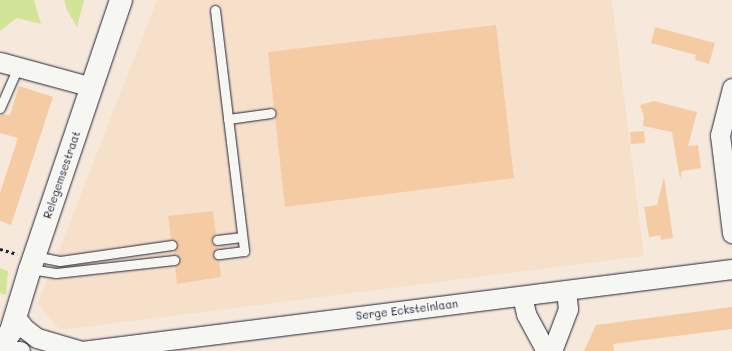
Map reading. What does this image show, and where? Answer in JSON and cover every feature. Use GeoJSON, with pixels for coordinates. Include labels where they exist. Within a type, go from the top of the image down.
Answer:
{"type":"FeatureCollection","features":[{"type":"Feature","properties":{"kind":"street","name":"Relegemsestraat"},"geometry":{"type":"LineString","coordinates":[[0,348],[12,331],[27,260],[92,86],[121,0]]}},
{"type":"Feature","properties":{"kind":"street"},"geometry":{"type":"LineString","coordinates":[[0,62],[92,86]]}},
{"type":"Feature","properties":{"kind":"street"},"geometry":{"type":"LineString","coordinates":[[732,88],[720,135],[732,233]]}},
{"type":"Feature","properties":{"kind":"street","name":"Serge Ecksteinlaan"},"geometry":{"type":"LineString","coordinates":[[16,317],[24,328],[37,338],[82,351],[732,269]]}},
{"type":"Feature","properties":{"kind":"street"},"geometry":{"type":"LineString","coordinates":[[552,351],[568,309],[566,291]]}},
{"type":"Feature","properties":{"kind":"street"},"geometry":{"type":"LineString","coordinates":[[522,296],[526,314],[546,351]]}},
{"type":"Feature","properties":{"kind":"street"},"geometry":{"type":"LineString","coordinates":[[3,351],[20,351]]}},
{"type":"Feature","properties":{"kind":"lane"},"geometry":{"type":"LineString","coordinates":[[215,10],[244,251],[218,254]]}},
{"type":"Feature","properties":{"kind":"lane"},"geometry":{"type":"LineString","coordinates":[[0,108],[18,67]]}},
{"type":"Feature","properties":{"kind":"lane"},"geometry":{"type":"LineString","coordinates":[[228,119],[271,113]]}},
{"type":"Feature","properties":{"kind":"lane"},"geometry":{"type":"LineString","coordinates":[[217,240],[242,237]]}},
{"type":"Feature","properties":{"kind":"lane"},"geometry":{"type":"LineString","coordinates":[[27,260],[60,261],[172,245]]}},
{"type":"Feature","properties":{"kind":"lane"},"geometry":{"type":"LineString","coordinates":[[27,260],[56,273],[174,260]]}},
{"type":"Feature","properties":{"kind":"path"},"geometry":{"type":"LineString","coordinates":[[0,249],[27,260]]}},
{"type":"Feature","properties":{"kind":"shaded area"},"geometry":{"type":"Polygon","coordinates":[[[157,0],[612,0],[644,256],[60,330],[38,304],[157,0]]]}},
{"type":"Feature","properties":{"kind":"green space"},"geometry":{"type":"Polygon","coordinates":[[[0,0],[34,0],[41,24],[17,18],[0,31],[0,0]]]}},
{"type":"Feature","properties":{"kind":"green space"},"geometry":{"type":"Polygon","coordinates":[[[64,0],[84,0],[77,27],[67,10],[64,0]]]}},
{"type":"Feature","properties":{"kind":"green space"},"geometry":{"type":"Polygon","coordinates":[[[0,268],[8,271],[6,295],[0,293],[0,268]]]}},
{"type":"Feature","properties":{"kind":"building"},"geometry":{"type":"Polygon","coordinates":[[[496,25],[514,178],[285,207],[275,117],[277,113],[274,108],[268,52],[496,25]]]}},
{"type":"Feature","properties":{"kind":"building"},"geometry":{"type":"Polygon","coordinates":[[[655,27],[715,43],[709,64],[695,60],[696,55],[651,43],[655,27]]]}},
{"type":"Feature","properties":{"kind":"building"},"geometry":{"type":"Polygon","coordinates":[[[19,86],[53,97],[11,225],[0,221],[0,193],[18,138],[0,133],[0,114],[10,115],[19,86]]]}},
{"type":"Feature","properties":{"kind":"building"},"geometry":{"type":"Polygon","coordinates":[[[654,101],[697,112],[688,146],[698,145],[701,168],[682,171],[680,179],[672,132],[643,126],[644,117],[640,105],[654,101]]]}},
{"type":"Feature","properties":{"kind":"building"},"geometry":{"type":"Polygon","coordinates":[[[644,131],[645,143],[631,144],[630,132],[644,131]]]}},
{"type":"Feature","properties":{"kind":"building"},"geometry":{"type":"Polygon","coordinates":[[[664,177],[673,238],[661,240],[660,235],[649,237],[644,207],[657,205],[664,177]]]}},
{"type":"Feature","properties":{"kind":"building"},"geometry":{"type":"Polygon","coordinates":[[[213,211],[216,234],[211,241],[218,248],[212,255],[219,260],[221,277],[177,284],[175,266],[180,259],[173,254],[178,245],[171,239],[168,216],[213,211]]]}},
{"type":"Feature","properties":{"kind":"building"},"geometry":{"type":"Polygon","coordinates":[[[732,307],[732,329],[613,344],[614,351],[584,351],[596,325],[732,307]]]}}]}
